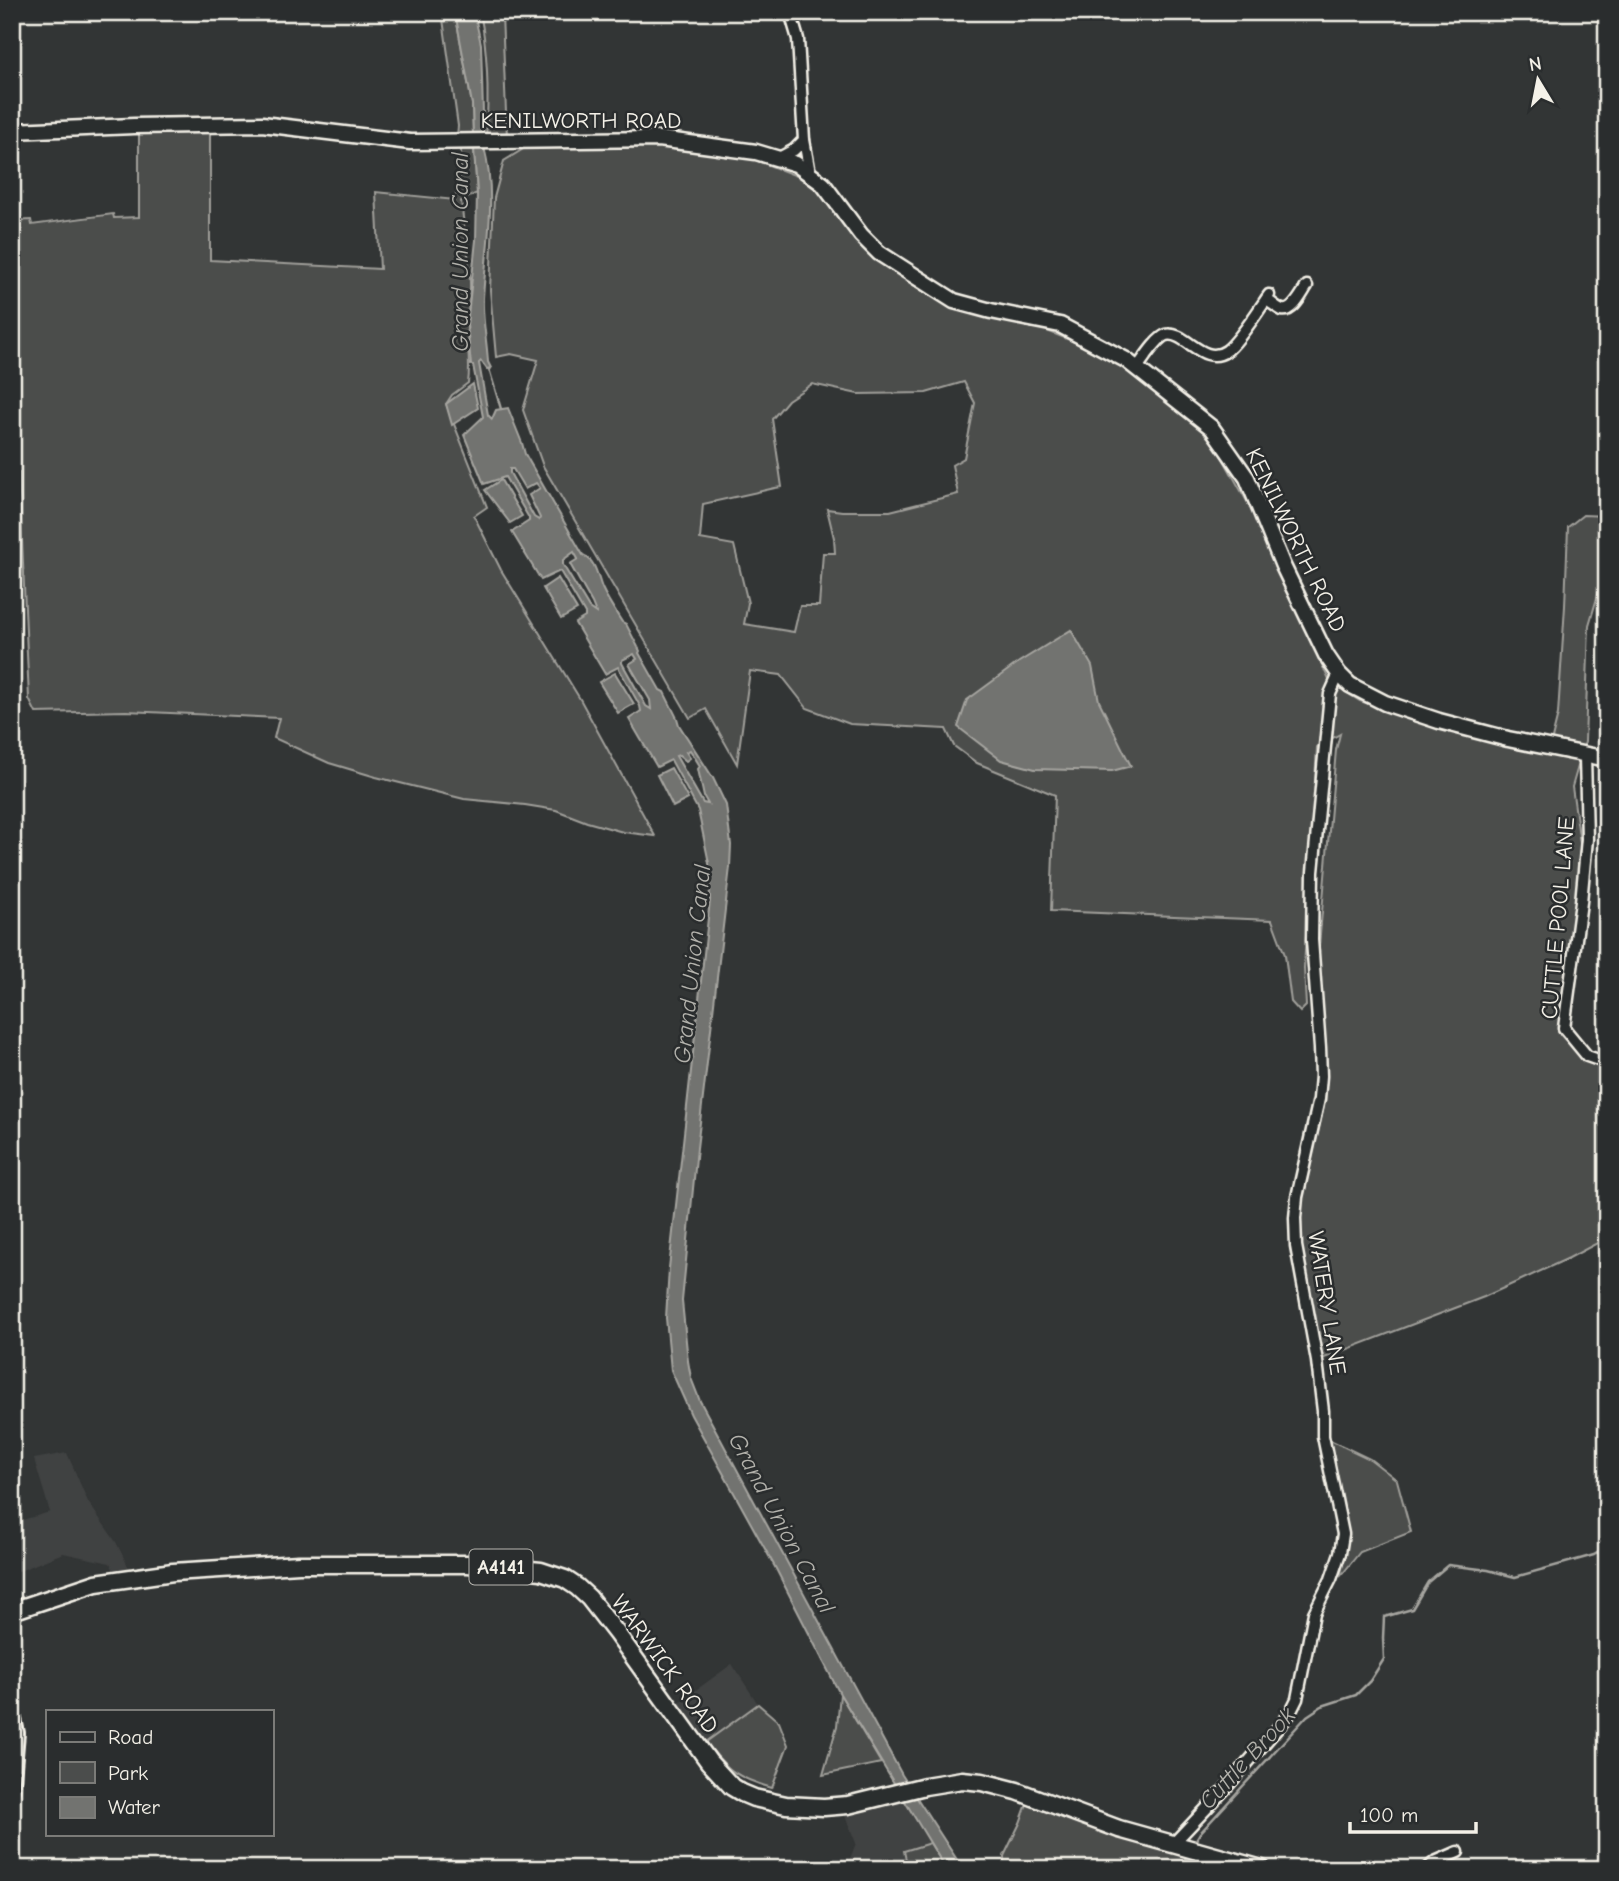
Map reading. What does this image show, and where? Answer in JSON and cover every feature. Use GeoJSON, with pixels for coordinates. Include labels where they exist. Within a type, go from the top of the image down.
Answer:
{"type":"FeatureCollection","features":[{"type":"Feature","properties":{"kind":"main road","name":"KENILWORTH ROAD"},"geometry":{"type":"LineString","coordinates":[[12,131],[262,124],[410,142],[659,139],[733,148],[796,164],[823,184],[861,235],[879,253],[954,301],[1060,325],[1126,360],[1212,428],[1247,478],[1283,566],[1326,655],[1350,685],[1385,703],[1428,718],[1508,740],[1607,759]]}},
{"type":"Feature","properties":{"kind":"main road","name":"WARWICK ROAD"},"geometry":{"type":"LineString","coordinates":[[12,1611],[96,1583],[173,1572],[299,1564],[468,1564],[541,1572],[565,1579],[589,1598],[709,1762],[720,1776],[742,1793],[766,1801],[810,1807],[848,1805],[962,1780],[982,1782],[1017,1791],[1119,1829],[1262,1869]]}},
{"type":"Feature","properties":{"kind":"street"},"geometry":{"type":"LineString","coordinates":[[790,12],[798,39],[804,140],[810,173]]}},
{"type":"Feature","properties":{"kind":"street"},"geometry":{"type":"LineString","coordinates":[[779,158],[794,150],[804,140]]}},
{"type":"Feature","properties":{"kind":"street"},"geometry":{"type":"LineString","coordinates":[[1137,368],[1161,339],[1168,335],[1174,335],[1205,353],[1212,355],[1225,352],[1268,297],[1283,310],[1287,310],[1307,286]]}},
{"type":"Feature","properties":{"kind":"street","name":"WATERY LANE"},"geometry":{"type":"LineString","coordinates":[[1172,1845],[1289,1715],[1297,1699],[1314,1613],[1331,1579],[1343,1534],[1323,1436],[1317,1361],[1296,1246],[1295,1218],[1320,1087],[1320,1048],[1312,940],[1313,872],[1330,694],[1339,674]]}},
{"type":"Feature","properties":{"kind":"street","name":"CUTTLE POOL LANE"},"geometry":{"type":"LineString","coordinates":[[1585,756],[1587,839],[1564,1028],[1587,1056],[1607,1063]]}},
{"type":"Feature","properties":{"kind":"street"},"geometry":{"type":"LineString","coordinates":[[12,1710],[17,1733],[12,1791]]}},
{"type":"Feature","properties":{"kind":"street"},"geometry":{"type":"LineString","coordinates":[[1427,1869],[1458,1852]]}},
{"type":"Feature","properties":{"kind":"shaded area"},"geometry":{"type":"Polygon","coordinates":[[[67,1453],[88,1502],[116,1542],[129,1568],[115,1573],[110,1563],[63,1553],[12,1574],[12,1523],[50,1512],[34,1459],[67,1453]]]}},
{"type":"Feature","properties":{"kind":"shaded area"},"geometry":{"type":"Polygon","coordinates":[[[732,1664],[758,1704],[706,1742],[678,1703],[732,1664]]]}},
{"type":"Feature","properties":{"kind":"shaded area"},"geometry":{"type":"Polygon","coordinates":[[[905,1800],[946,1869],[846,1869],[856,1843],[843,1811],[864,1810],[905,1800]]]}},
{"type":"Feature","properties":{"kind":"green space"},"geometry":{"type":"Polygon","coordinates":[[[442,12],[455,12],[472,104],[473,134],[457,136],[458,126],[442,12]]]}},
{"type":"Feature","properties":{"kind":"green space"},"geometry":{"type":"Polygon","coordinates":[[[480,12],[506,12],[502,14],[507,137],[486,137],[487,74],[480,12]]]}},
{"type":"Feature","properties":{"kind":"green space"},"geometry":{"type":"Polygon","coordinates":[[[139,130],[210,131],[210,260],[380,269],[376,192],[455,200],[461,172],[461,149],[474,150],[477,193],[461,201],[470,278],[468,383],[452,395],[446,404],[487,507],[474,516],[501,570],[580,699],[655,836],[623,832],[556,810],[464,799],[329,763],[274,738],[279,718],[126,711],[36,713],[29,699],[19,473],[12,475],[12,221],[31,220],[32,225],[113,214],[114,218],[139,217],[139,130]]]}},
{"type":"Feature","properties":{"kind":"green space"},"geometry":{"type":"Polygon","coordinates":[[[651,146],[750,158],[810,181],[876,258],[927,294],[977,315],[1035,326],[1107,355],[1151,386],[1196,424],[1216,446],[1263,530],[1330,682],[1360,701],[1513,748],[1548,755],[1558,714],[1568,527],[1583,515],[1607,516],[1607,569],[1589,625],[1585,742],[1572,787],[1581,850],[1558,1032],[1580,1054],[1607,1069],[1607,1238],[1484,1297],[1322,1359],[1305,1277],[1300,1210],[1324,1106],[1325,1060],[1318,958],[1336,750],[1340,734],[1317,747],[1304,968],[1306,1006],[1300,1012],[1291,1002],[1285,955],[1272,920],[1051,911],[1055,795],[977,763],[954,746],[946,729],[850,724],[807,708],[781,675],[750,671],[737,764],[706,709],[690,718],[543,466],[523,410],[538,360],[511,354],[496,357],[490,290],[494,198],[504,161],[525,148],[651,146]],[[964,382],[926,393],[858,394],[812,384],[788,400],[772,419],[782,487],[703,504],[700,539],[734,545],[748,603],[744,624],[794,632],[800,606],[819,606],[823,553],[835,553],[827,509],[890,511],[958,494],[952,465],[964,458],[975,403],[964,382]]]}},
{"type":"Feature","properties":{"kind":"green space"},"geometry":{"type":"Polygon","coordinates":[[[1330,1440],[1370,1459],[1397,1480],[1411,1532],[1360,1552],[1340,1577],[1344,1560],[1345,1526],[1330,1440]]]}},
{"type":"Feature","properties":{"kind":"green space"},"geometry":{"type":"Polygon","coordinates":[[[840,1694],[881,1763],[823,1775],[837,1726],[840,1694]]]}},
{"type":"Feature","properties":{"kind":"green space"},"geometry":{"type":"Polygon","coordinates":[[[758,1704],[779,1722],[788,1745],[772,1788],[734,1772],[706,1742],[758,1704]]]}},
{"type":"Feature","properties":{"kind":"green space"},"geometry":{"type":"Polygon","coordinates":[[[1028,1801],[1117,1836],[1226,1869],[1010,1869],[1004,1865],[1004,1856],[1028,1801]]]}},
{"type":"Feature","properties":{"kind":"green space"},"geometry":{"type":"Polygon","coordinates":[[[930,1843],[946,1869],[908,1869],[904,1851],[930,1843]]]}},
{"type":"Feature","properties":{"kind":"water"},"geometry":{"type":"Polygon","coordinates":[[[455,12],[474,12],[481,44],[484,147],[490,184],[483,306],[488,362],[491,368],[487,369],[481,361],[479,363],[488,415],[492,419],[496,410],[508,408],[525,454],[583,555],[593,565],[606,596],[626,624],[639,653],[660,690],[664,692],[679,725],[713,778],[726,805],[731,845],[730,867],[682,1301],[691,1378],[700,1401],[902,1775],[963,1869],[946,1869],[840,1694],[775,1567],[691,1415],[671,1370],[666,1318],[669,1268],[710,900],[709,863],[698,810],[671,760],[657,767],[629,719],[641,711],[640,706],[618,667],[605,674],[575,623],[585,617],[585,614],[560,571],[541,580],[512,532],[529,521],[529,518],[505,477],[484,484],[464,435],[483,417],[471,365],[467,325],[476,240],[477,193],[472,104],[455,12]],[[510,469],[534,517],[539,520],[529,495],[540,488],[536,483],[525,489],[513,469],[510,469]],[[574,552],[563,560],[563,565],[589,608],[596,613],[570,564],[578,559],[574,552]],[[634,654],[622,660],[646,706],[651,709],[650,700],[629,664],[637,659],[634,654]],[[690,750],[686,752],[690,758],[686,761],[679,755],[676,756],[703,803],[708,804],[698,769],[700,766],[690,750]]]}},
{"type":"Feature","properties":{"kind":"water"},"geometry":{"type":"Polygon","coordinates":[[[473,384],[478,408],[452,425],[446,404],[473,384]]]}},
{"type":"Feature","properties":{"kind":"water"},"geometry":{"type":"Polygon","coordinates":[[[501,480],[522,516],[510,523],[485,490],[501,480]]]}},
{"type":"Feature","properties":{"kind":"water"},"geometry":{"type":"Polygon","coordinates":[[[558,578],[577,610],[561,619],[543,588],[558,578]]]}},
{"type":"Feature","properties":{"kind":"water"},"geometry":{"type":"Polygon","coordinates":[[[1071,630],[1092,666],[1099,701],[1131,766],[1112,771],[1035,769],[1001,760],[958,727],[967,700],[1019,662],[1071,630]]]}},
{"type":"Feature","properties":{"kind":"water"},"geometry":{"type":"Polygon","coordinates":[[[615,673],[634,704],[618,713],[599,682],[615,673]]]}},
{"type":"Feature","properties":{"kind":"water"},"geometry":{"type":"Polygon","coordinates":[[[671,768],[688,799],[673,807],[657,775],[671,768]]]}},
{"type":"Feature","properties":{"kind":"waterway"},"geometry":{"type":"LineString","coordinates":[[489,369],[501,409]]}},
{"type":"Feature","properties":{"kind":"waterway","name":"Cuttle Brook"},"geometry":{"type":"LineString","coordinates":[[1193,1845],[1200,1833],[1307,1716],[1322,1706],[1356,1695],[1370,1681],[1384,1659],[1384,1617],[1412,1609],[1428,1582],[1448,1565],[1488,1570],[1515,1577],[1594,1555],[1607,1547]]}},
{"type":"Feature","properties":{"kind":"waterway","name":"Cuttle Brook"},"geometry":{"type":"LineString","coordinates":[[1179,1869],[1188,1854]]}},
{"type":"Feature","properties":{"kind":"water label","name":"Grand Union Canal"},"geometry":{"type":"Point","coordinates":[460,252]}},
{"type":"Feature","properties":{"kind":"water label","name":"Grand Union Canal"},"geometry":{"type":"Point","coordinates":[692,964]}},
{"type":"Feature","properties":{"kind":"water label","name":"Grand Union Canal"},"geometry":{"type":"Point","coordinates":[782,1523]}}]}
